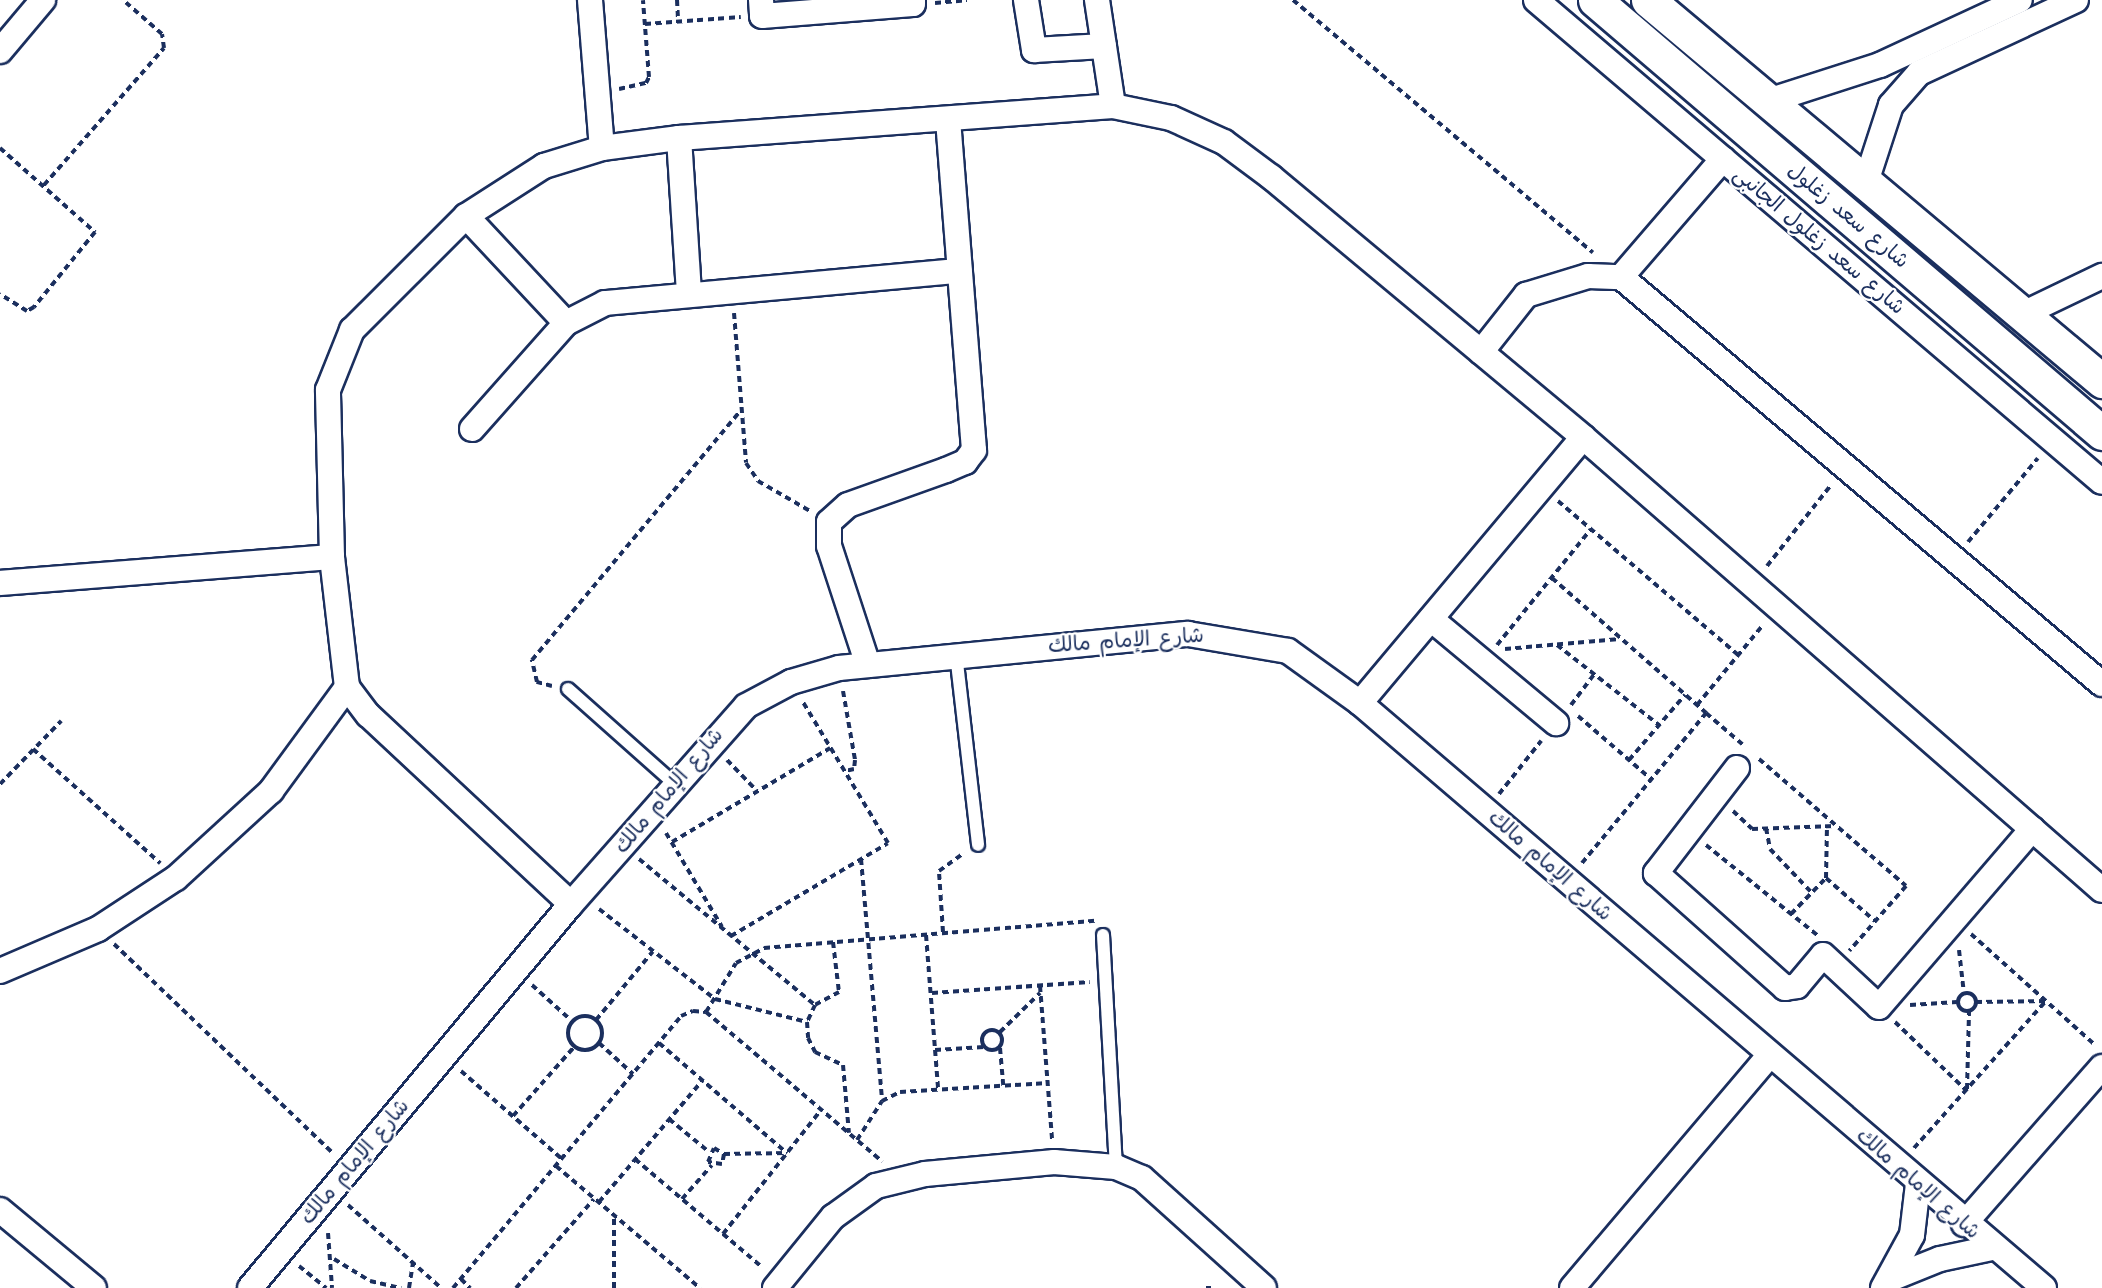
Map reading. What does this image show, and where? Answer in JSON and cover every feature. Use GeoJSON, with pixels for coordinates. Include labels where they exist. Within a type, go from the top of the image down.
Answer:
{"type":"FeatureCollection","features":[{"type":"Feature","properties":{"kind":"main road","name":"شارع سعد زغلول"},"geometry":{"type":"LineString","coordinates":[[1648,0],[1771,100],[1865,185],[2102,381]]}},
{"type":"Feature","properties":{"kind":"main road","name":"شارع سعد زغلول"},"geometry":{"type":"LineString","coordinates":[[1602,2],[2102,433]]}},
{"type":"Feature","properties":{"kind":"street"},"geometry":{"type":"LineString","coordinates":[[0,51],[43,0]]}},
{"type":"Feature","properties":{"kind":"street"},"geometry":{"type":"LineString","coordinates":[[590,0],[602,148]]}},
{"type":"Feature","properties":{"kind":"street"},"geometry":{"type":"LineString","coordinates":[[1026,0],[1034,50],[1104,46]]}},
{"type":"Feature","properties":{"kind":"street"},"geometry":{"type":"LineString","coordinates":[[1097,0],[1113,106]]}},
{"type":"Feature","properties":{"kind":"street","name":"شارع سعد زغلول الجانبى"},"geometry":{"type":"LineString","coordinates":[[1536,0],[2102,482]]}},
{"type":"Feature","properties":{"kind":"street"},"geometry":{"type":"LineString","coordinates":[[1771,100],[1880,65],[2020,0]]}},
{"type":"Feature","properties":{"kind":"street"},"geometry":{"type":"LineString","coordinates":[[1865,185],[1891,105],[1919,73],[2076,0]]}},
{"type":"Feature","properties":{"kind":"street"},"geometry":{"type":"LineString","coordinates":[[762,8],[913,2]]}},
{"type":"Feature","properties":{"kind":"street"},"geometry":{"type":"LineString","coordinates":[[576,899],[368,716],[347,687],[332,557],[332,369],[352,330],[466,216],[544,166],[602,148],[679,138],[1113,106],[1171,118],[1224,142],[1583,437],[2102,890]]}},
{"type":"Feature","properties":{"kind":"street"},"geometry":{"type":"LineString","coordinates":[[868,664],[829,546],[829,522],[848,505],[971,457],[948,119]]}},
{"type":"Feature","properties":{"kind":"street"},"geometry":{"type":"LineString","coordinates":[[679,138],[689,293]]}},
{"type":"Feature","properties":{"kind":"street"},"geometry":{"type":"LineString","coordinates":[[1621,277],[1723,159]]}},
{"type":"Feature","properties":{"kind":"street"},"geometry":{"type":"LineString","coordinates":[[466,216],[566,323]]}},
{"type":"Feature","properties":{"kind":"street"},"geometry":{"type":"LineString","coordinates":[[472,429],[566,323],[605,303],[732,289],[960,271]]}},
{"type":"Feature","properties":{"kind":"street"},"geometry":{"type":"LineString","coordinates":[[2023,314],[2102,276]]}},
{"type":"Feature","properties":{"kind":"street"},"geometry":{"type":"LineString","coordinates":[[1481,352],[1526,295],[1578,278],[1621,277],[2102,684]]}},
{"type":"Feature","properties":{"kind":"street"},"geometry":{"type":"LineString","coordinates":[[1360,703],[1583,437]]}},
{"type":"Feature","properties":{"kind":"street"},"geometry":{"type":"LineString","coordinates":[[0,583],[332,557]]}},
{"type":"Feature","properties":{"kind":"street"},"geometry":{"type":"LineString","coordinates":[[1431,618],[1562,715]]}},
{"type":"Feature","properties":{"kind":"street","name":"شارع الإمام مالك"},"geometry":{"type":"LineString","coordinates":[[250,1288],[622,845],[710,742],[746,706],[791,682],[839,668],[956,654],[1154,636],[1222,636],[1288,651],[1360,703],[1897,1167],[1992,1248],[2044,1288]]}},
{"type":"Feature","properties":{"kind":"street"},"geometry":{"type":"LineString","coordinates":[[0,971],[98,929],[176,878],[271,791],[347,687]]}},
{"type":"Feature","properties":{"kind":"street"},"geometry":{"type":"LineString","coordinates":[[1737,768],[1657,867],[1659,879],[1785,988],[1797,986],[1829,961],[1879,1007],[2032,830]]}},
{"type":"Feature","properties":{"kind":"street"},"geometry":{"type":"LineString","coordinates":[[1572,1288],[1769,1056]]}},
{"type":"Feature","properties":{"kind":"street"},"geometry":{"type":"LineString","coordinates":[[1964,1224],[2102,1067]]}},
{"type":"Feature","properties":{"kind":"street"},"geometry":{"type":"LineString","coordinates":[[778,1285],[833,1217],[876,1186],[901,1178],[1054,1162],[1116,1167],[1142,1178],[1264,1288]]}},
{"type":"Feature","properties":{"kind":"street"},"geometry":{"type":"LineString","coordinates":[[1886,1284],[1912,1234],[1918,1184]]}},
{"type":"Feature","properties":{"kind":"street"},"geometry":{"type":"LineString","coordinates":[[0,1210],[93,1288]]}},
{"type":"Feature","properties":{"kind":"street"},"geometry":{"type":"LineString","coordinates":[[1886,1284],[1940,1259],[1992,1248]]}},
{"type":"Feature","properties":{"kind":"lane"},"geometry":{"type":"LineString","coordinates":[[956,654],[978,845]]}},
{"type":"Feature","properties":{"kind":"lane"},"geometry":{"type":"LineString","coordinates":[[568,689],[675,784]]}},
{"type":"Feature","properties":{"kind":"lane"},"geometry":{"type":"LineString","coordinates":[[1103,935],[1116,1167]]}},
{"type":"Feature","properties":{"kind":"path"},"geometry":{"type":"LineString","coordinates":[[44,185],[164,48],[162,34],[123,0]]}},
{"type":"Feature","properties":{"kind":"path"},"geometry":{"type":"LineString","coordinates":[[598,92],[646,83],[643,0]]}},
{"type":"Feature","properties":{"kind":"path"},"geometry":{"type":"LineString","coordinates":[[676,0],[678,22]]}},
{"type":"Feature","properties":{"kind":"path"},"geometry":{"type":"LineString","coordinates":[[913,2],[967,0]]}},
{"type":"Feature","properties":{"kind":"path"},"geometry":{"type":"LineString","coordinates":[[1293,0],[1621,277]]}},
{"type":"Feature","properties":{"kind":"path"},"geometry":{"type":"LineString","coordinates":[[645,24],[678,22],[762,8]]}},
{"type":"Feature","properties":{"kind":"path"},"geometry":{"type":"LineString","coordinates":[[0,148],[91,225],[92,240],[34,307],[27,311],[0,294]]}},
{"type":"Feature","properties":{"kind":"path"},"geometry":{"type":"LineString","coordinates":[[732,289],[746,464],[758,481],[829,522]]}},
{"type":"Feature","properties":{"kind":"path"},"geometry":{"type":"LineString","coordinates":[[568,689],[537,682],[532,660],[740,411]]}},
{"type":"Feature","properties":{"kind":"path"},"geometry":{"type":"LineString","coordinates":[[1953,559],[2054,440]]}},
{"type":"Feature","properties":{"kind":"path"},"geometry":{"type":"LineString","coordinates":[[1751,585],[1845,467]]}},
{"type":"Feature","properties":{"kind":"path"},"geometry":{"type":"LineString","coordinates":[[1542,487],[1738,655]]}},
{"type":"Feature","properties":{"kind":"path"},"geometry":{"type":"LineString","coordinates":[[1591,528],[1492,651],[1622,639]]}},
{"type":"Feature","properties":{"kind":"path"},"geometry":{"type":"LineString","coordinates":[[1552,578],[1906,886],[1875,921],[1829,961],[1818,936],[1687,829]]}},
{"type":"Feature","properties":{"kind":"path"},"geometry":{"type":"LineString","coordinates":[[1696,705],[1777,608]]}},
{"type":"Feature","properties":{"kind":"path"},"geometry":{"type":"LineString","coordinates":[[1557,645],[1659,725]]}},
{"type":"Feature","properties":{"kind":"path"},"geometry":{"type":"LineString","coordinates":[[839,668],[855,760],[854,769],[844,771]]}},
{"type":"Feature","properties":{"kind":"path"},"geometry":{"type":"LineString","coordinates":[[731,936],[888,843],[791,682]]}},
{"type":"Feature","properties":{"kind":"path"},"geometry":{"type":"LineString","coordinates":[[1629,760],[1685,695]]}},
{"type":"Feature","properties":{"kind":"path"},"geometry":{"type":"LineString","coordinates":[[1567,881],[1706,713]]}},
{"type":"Feature","properties":{"kind":"path"},"geometry":{"type":"LineString","coordinates":[[1562,715],[1629,760],[1652,779]]}},
{"type":"Feature","properties":{"kind":"path"},"geometry":{"type":"LineString","coordinates":[[0,784],[61,721]]}},
{"type":"Feature","properties":{"kind":"path"},"geometry":{"type":"LineString","coordinates":[[710,742],[758,791]]}},
{"type":"Feature","properties":{"kind":"path"},"geometry":{"type":"LineString","coordinates":[[672,843],[830,748]]}},
{"type":"Feature","properties":{"kind":"path"},"geometry":{"type":"LineString","coordinates":[[33,749],[176,878]]}},
{"type":"Feature","properties":{"kind":"path"},"geometry":{"type":"LineString","coordinates":[[1715,795],[1752,829],[1836,826]]}},
{"type":"Feature","properties":{"kind":"path"},"geometry":{"type":"LineString","coordinates":[[652,810],[724,930]]}},
{"type":"Feature","properties":{"kind":"path"},"geometry":{"type":"LineString","coordinates":[[1791,914],[1826,878],[1827,826]]}},
{"type":"Feature","properties":{"kind":"path"},"geometry":{"type":"LineString","coordinates":[[1766,828],[1770,849],[1812,893]]}},
{"type":"Feature","properties":{"kind":"path"},"geometry":{"type":"LineString","coordinates":[[622,845],[815,1005]]}},
{"type":"Feature","properties":{"kind":"path"},"geometry":{"type":"LineString","coordinates":[[943,932],[939,871],[978,845]]}},
{"type":"Feature","properties":{"kind":"path"},"geometry":{"type":"LineString","coordinates":[[861,860],[882,1101]]}},
{"type":"Feature","properties":{"kind":"path"},"geometry":{"type":"LineString","coordinates":[[1826,878],[1875,921]]}},
{"type":"Feature","properties":{"kind":"path"},"geometry":{"type":"LineString","coordinates":[[576,899],[653,951],[715,999],[807,1022]]}},
{"type":"Feature","properties":{"kind":"path"},"geometry":{"type":"LineString","coordinates":[[453,1288],[681,1016],[706,1012],[736,963],[751,952],[1089,918],[1103,935]]}},
{"type":"Feature","properties":{"kind":"path"},"geometry":{"type":"LineString","coordinates":[[1955,919],[1964,994],[1958,1002]]}},
{"type":"Feature","properties":{"kind":"path"},"geometry":{"type":"LineString","coordinates":[[1955,919],[2102,1052]]}},
{"type":"Feature","properties":{"kind":"path"},"geometry":{"type":"LineString","coordinates":[[98,929],[350,1169]]}},
{"type":"Feature","properties":{"kind":"path"},"geometry":{"type":"LineString","coordinates":[[926,934],[938,1089]]}},
{"type":"Feature","properties":{"kind":"path"},"geometry":{"type":"LineString","coordinates":[[833,942],[839,992],[815,1005],[807,1022],[815,1052],[843,1065],[849,1133]]}},
{"type":"Feature","properties":{"kind":"path"},"geometry":{"type":"LineString","coordinates":[[596,1020],[653,951]]}},
{"type":"Feature","properties":{"kind":"path"},"geometry":{"type":"LineString","coordinates":[[516,970],[573,1022]]}},
{"type":"Feature","properties":{"kind":"path"},"geometry":{"type":"LineString","coordinates":[[932,993],[1106,981]]}},
{"type":"Feature","properties":{"kind":"path"},"geometry":{"type":"LineString","coordinates":[[1040,986],[1054,1162]]}},
{"type":"Feature","properties":{"kind":"path"},"geometry":{"type":"LineString","coordinates":[[984,1047],[985,1032],[1000,1032],[1040,992]]}},
{"type":"Feature","properties":{"kind":"path"},"geometry":{"type":"LineString","coordinates":[[1964,994],[1976,1002],[2046,1001]]}},
{"type":"Feature","properties":{"kind":"path"},"geometry":{"type":"LineString","coordinates":[[1897,1167],[2046,1001]]}},
{"type":"Feature","properties":{"kind":"path"},"geometry":{"type":"LineString","coordinates":[[1879,1007],[1958,1002],[1969,1011]]}},
{"type":"Feature","properties":{"kind":"path"},"geometry":{"type":"LineString","coordinates":[[1966,1090],[1969,1011],[1976,1002]]}},
{"type":"Feature","properties":{"kind":"path"},"geometry":{"type":"LineString","coordinates":[[1879,1007],[1966,1090]]}},
{"type":"Feature","properties":{"kind":"path"},"geometry":{"type":"LineString","coordinates":[[706,1012],[901,1178]]}},
{"type":"Feature","properties":{"kind":"path"},"geometry":{"type":"LineString","coordinates":[[584,1016],[596,1020],[602,1032],[599,1043],[587,1050],[575,1046],[569,1034],[573,1022],[584,1016]]}},
{"type":"Feature","properties":{"kind":"path"},"geometry":{"type":"LineString","coordinates":[[1000,1032],[1003,1086]]}},
{"type":"Feature","properties":{"kind":"path"},"geometry":{"type":"LineString","coordinates":[[599,1043],[633,1074]]}},
{"type":"Feature","properties":{"kind":"path"},"geometry":{"type":"LineString","coordinates":[[659,1043],[787,1153]]}},
{"type":"Feature","properties":{"kind":"path"},"geometry":{"type":"LineString","coordinates":[[513,1116],[575,1046]]}},
{"type":"Feature","properties":{"kind":"path"},"geometry":{"type":"LineString","coordinates":[[936,1050],[1000,1048]]}},
{"type":"Feature","properties":{"kind":"path"},"geometry":{"type":"LineString","coordinates":[[444,1056],[562,1159]]}},
{"type":"Feature","properties":{"kind":"path"},"geometry":{"type":"LineString","coordinates":[[516,1288],[703,1080]]}},
{"type":"Feature","properties":{"kind":"path"},"geometry":{"type":"LineString","coordinates":[[857,1140],[882,1101],[900,1092],[1048,1083]]}},
{"type":"Feature","properties":{"kind":"path"},"geometry":{"type":"LineString","coordinates":[[723,1234],[821,1110]]}},
{"type":"Feature","properties":{"kind":"path"},"geometry":{"type":"LineString","coordinates":[[669,1119],[708,1151],[712,1165]]}},
{"type":"Feature","properties":{"kind":"path"},"geometry":{"type":"LineString","coordinates":[[708,1151],[714,1148],[724,1154],[787,1153]]}},
{"type":"Feature","properties":{"kind":"path"},"geometry":{"type":"LineString","coordinates":[[682,1199],[712,1165],[722,1164],[724,1154]]}},
{"type":"Feature","properties":{"kind":"path"},"geometry":{"type":"LineString","coordinates":[[634,1159],[723,1234],[778,1285]]}},
{"type":"Feature","properties":{"kind":"path"},"geometry":{"type":"LineString","coordinates":[[556,1166],[700,1288]]}},
{"type":"Feature","properties":{"kind":"path"},"geometry":{"type":"LineString","coordinates":[[332,1191],[441,1288]]}},
{"type":"Feature","properties":{"kind":"path"},"geometry":{"type":"LineString","coordinates":[[316,1209],[334,1259],[332,1288]]}},
{"type":"Feature","properties":{"kind":"path"},"geometry":{"type":"LineString","coordinates":[[614,1215],[614,1288]]}},
{"type":"Feature","properties":{"kind":"path"},"geometry":{"type":"LineString","coordinates":[[281,1251],[326,1288]]}},
{"type":"Feature","properties":{"kind":"path"},"geometry":{"type":"LineString","coordinates":[[334,1259],[370,1281],[401,1288]]}},
{"type":"Feature","properties":{"kind":"path"},"geometry":{"type":"LineString","coordinates":[[409,1288],[413,1262]]}},
{"type":"Feature","properties":{"kind":"path"},"geometry":{"type":"LineString","coordinates":[[461,1279],[470,1288]]}},
{"type":"Feature","properties":{"kind":"path"},"geometry":{"type":"LineString","coordinates":[[1206,1288],[1211,1288]]}}]}
